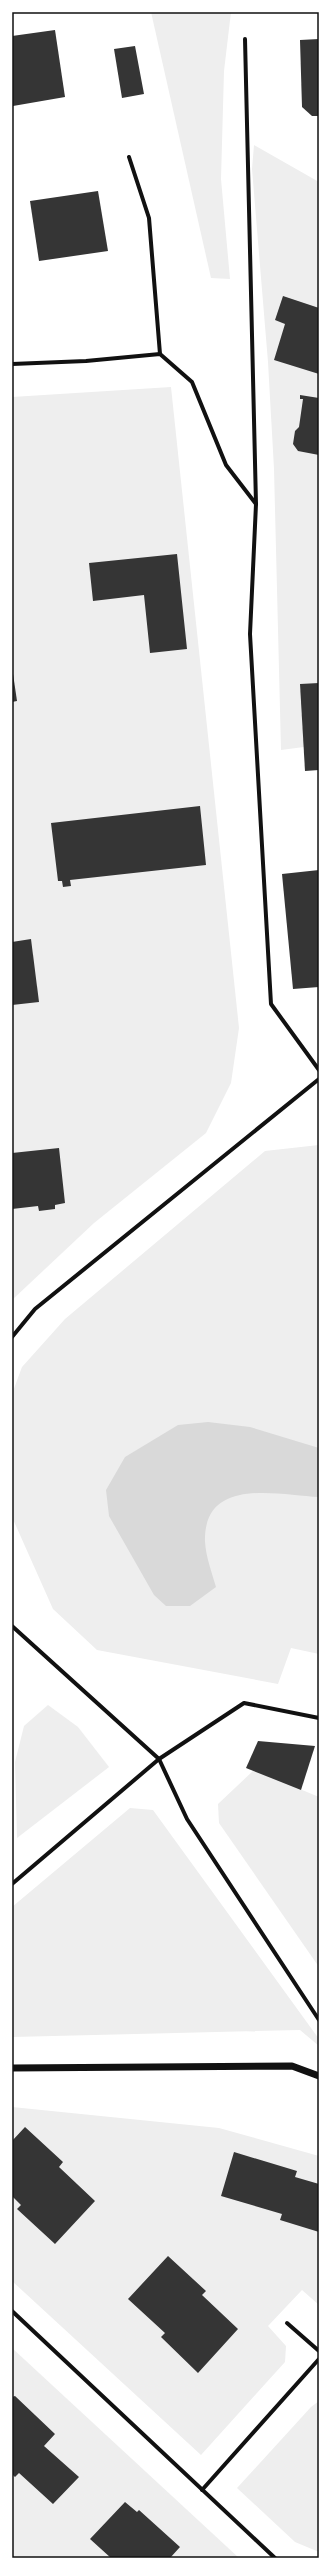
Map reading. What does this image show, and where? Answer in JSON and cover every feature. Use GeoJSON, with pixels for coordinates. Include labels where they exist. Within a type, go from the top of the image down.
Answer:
{"type":"FeatureCollection","features":[{"type":"Feature","properties":{"kind":"street"},"geometry":{"type":"LineString","coordinates":[[245,39],[256,504],[250,634],[271,1004],[319,1070]]}},
{"type":"Feature","properties":{"kind":"street"},"geometry":{"type":"LineString","coordinates":[[130,157],[150,218],[160,354],[192,382],[226,465],[256,504]]}},
{"type":"Feature","properties":{"kind":"street"},"geometry":{"type":"LineString","coordinates":[[12,364],[86,361],[160,354]]}},
{"type":"Feature","properties":{"kind":"street"},"geometry":{"type":"LineString","coordinates":[[12,1337],[35,1309],[319,1079]]}},
{"type":"Feature","properties":{"kind":"street"},"geometry":{"type":"LineString","coordinates":[[12,1626],[159,1759],[187,1819],[319,2020]]}},
{"type":"Feature","properties":{"kind":"street"},"geometry":{"type":"LineString","coordinates":[[12,1884],[159,1759],[244,1703],[319,1718]]}},
{"type":"Feature","properties":{"kind":"street"},"geometry":{"type":"LineString","coordinates":[[12,2068],[292,2066],[319,2076]]}},
{"type":"Feature","properties":{"kind":"street"},"geometry":{"type":"LineString","coordinates":[[12,2310],[275,2558]]}},
{"type":"Feature","properties":{"kind":"street"},"geometry":{"type":"LineString","coordinates":[[287,2323],[319,2351]]}},
{"type":"Feature","properties":{"kind":"street"},"geometry":{"type":"LineString","coordinates":[[202,2490],[319,2360]]}},
{"type":"Feature","properties":{"kind":"shaded area"},"geometry":{"type":"Polygon","coordinates":[[[151,12],[231,12],[224,71],[221,179],[230,279],[211,278],[151,12]]]}},
{"type":"Feature","properties":{"kind":"shaded area"},"geometry":{"type":"Polygon","coordinates":[[[254,145],[319,182],[319,745],[281,750],[274,469],[268,362],[252,169],[254,145]]]}},
{"type":"Feature","properties":{"kind":"shaded area"},"geometry":{"type":"Polygon","coordinates":[[[171,387],[239,1028],[231,1083],[206,1133],[94,1223],[12,1300],[12,397],[171,387]]]}},
{"type":"Feature","properties":{"kind":"shaded area"},"geometry":{"type":"Polygon","coordinates":[[[319,1145],[319,1654],[291,1648],[278,1684],[97,1650],[53,1609],[12,1517],[12,1394],[22,1367],[65,1319],[265,1151],[319,1145]]]}},
{"type":"Feature","properties":{"kind":"shaded area"},"geometry":{"type":"Polygon","coordinates":[[[208,1422],[250,1427],[319,1448],[319,1497],[264,1493],[246,1494],[229,1498],[216,1507],[208,1521],[205,1542],[216,1587],[190,1606],[166,1606],[154,1595],[109,1516],[106,1490],[125,1457],[178,1425],[208,1422]]]}},
{"type":"Feature","properties":{"kind":"shaded area"},"geometry":{"type":"Polygon","coordinates":[[[48,1705],[78,1727],[109,1767],[17,1838],[15,1762],[24,1726],[48,1705]]]}},
{"type":"Feature","properties":{"kind":"shaded area"},"geometry":{"type":"Polygon","coordinates":[[[254,1770],[319,1797],[319,1967],[219,1823],[218,1804],[254,1770]]]}},
{"type":"Feature","properties":{"kind":"shaded area"},"geometry":{"type":"Polygon","coordinates":[[[130,1808],[153,1810],[319,2039],[319,2046],[300,2030],[12,2037],[12,1907],[130,1808]]]}},
{"type":"Feature","properties":{"kind":"shaded area"},"geometry":{"type":"Polygon","coordinates":[[[12,2107],[219,2128],[319,2156],[319,2305],[302,2290],[268,2326],[286,2346],[285,2362],[201,2455],[12,2281],[12,2107]]]}},
{"type":"Feature","properties":{"kind":"shaded area"},"geometry":{"type":"Polygon","coordinates":[[[12,2348],[239,2558],[12,2558],[12,2348]]]}},
{"type":"Feature","properties":{"kind":"shaded area"},"geometry":{"type":"Polygon","coordinates":[[[319,2401],[319,2552],[295,2542],[237,2488],[311,2407],[319,2401]]]}},
{"type":"Feature","properties":{"kind":"building"},"geometry":{"type":"Polygon","coordinates":[[[55,30],[65,97],[13,106],[12,36],[55,30]]]}},
{"type":"Feature","properties":{"kind":"building"},"geometry":{"type":"Polygon","coordinates":[[[319,39],[319,116],[312,116],[302,107],[300,40],[319,39]]]}},
{"type":"Feature","properties":{"kind":"building"},"geometry":{"type":"Polygon","coordinates":[[[135,46],[144,94],[122,98],[114,49],[135,46]]]}},
{"type":"Feature","properties":{"kind":"building"},"geometry":{"type":"Polygon","coordinates":[[[98,191],[108,251],[39,261],[30,201],[98,191]]]}},
{"type":"Feature","properties":{"kind":"building"},"geometry":{"type":"Polygon","coordinates":[[[283,296],[319,308],[319,374],[274,360],[285,324],[275,320],[283,296]]]}},
{"type":"Feature","properties":{"kind":"building"},"geometry":{"type":"Polygon","coordinates":[[[300,395],[319,398],[319,455],[298,451],[293,444],[295,431],[299,427],[303,399],[300,399],[300,395]]]}},
{"type":"Feature","properties":{"kind":"building"},"geometry":{"type":"Polygon","coordinates":[[[177,554],[187,649],[150,653],[144,595],[93,601],[89,563],[177,554]]]}},
{"type":"Feature","properties":{"kind":"building"},"geometry":{"type":"Polygon","coordinates":[[[12,667],[17,701],[12,702],[12,667]]]}},
{"type":"Feature","properties":{"kind":"building"},"geometry":{"type":"Polygon","coordinates":[[[319,683],[319,770],[305,771],[300,684],[319,683]]]}},
{"type":"Feature","properties":{"kind":"building"},"geometry":{"type":"Polygon","coordinates":[[[200,806],[206,865],[70,880],[71,886],[63,887],[62,881],[58,881],[51,823],[200,806]]]}},
{"type":"Feature","properties":{"kind":"building"},"geometry":{"type":"Polygon","coordinates":[[[319,870],[319,987],[293,989],[282,874],[319,870]]]}},
{"type":"Feature","properties":{"kind":"building"},"geometry":{"type":"Polygon","coordinates":[[[31,939],[39,1002],[12,1005],[12,942],[31,939]]]}},
{"type":"Feature","properties":{"kind":"building"},"geometry":{"type":"Polygon","coordinates":[[[59,1148],[65,1203],[55,1205],[55,1209],[39,1211],[38,1206],[12,1209],[12,1153],[59,1148]]]}},
{"type":"Feature","properties":{"kind":"building"},"geometry":{"type":"Polygon","coordinates":[[[258,1741],[315,1746],[301,1790],[246,1768],[258,1741]]]}},
{"type":"Feature","properties":{"kind":"building"},"geometry":{"type":"Polygon","coordinates":[[[25,2127],[63,2162],[59,2167],[95,2201],[55,2244],[17,2209],[21,2205],[12,2196],[12,2141],[25,2127]]]}},
{"type":"Feature","properties":{"kind":"building"},"geometry":{"type":"Polygon","coordinates":[[[234,2152],[297,2171],[295,2177],[319,2184],[319,2232],[280,2220],[282,2214],[221,2196],[234,2152]]]}},
{"type":"Feature","properties":{"kind":"building"},"geometry":{"type":"Polygon","coordinates":[[[168,2256],[206,2291],[202,2295],[238,2329],[198,2373],[161,2337],[165,2333],[128,2299],[168,2256]]]}},
{"type":"Feature","properties":{"kind":"building"},"geometry":{"type":"Polygon","coordinates":[[[15,2396],[55,2434],[44,2446],[79,2477],[53,2504],[19,2473],[15,2477],[12,2474],[12,2397],[15,2396]]]}},
{"type":"Feature","properties":{"kind":"building"},"geometry":{"type":"Polygon","coordinates":[[[125,2502],[137,2512],[139,2510],[180,2547],[170,2558],[111,2558],[90,2539],[125,2502]]]}}]}
